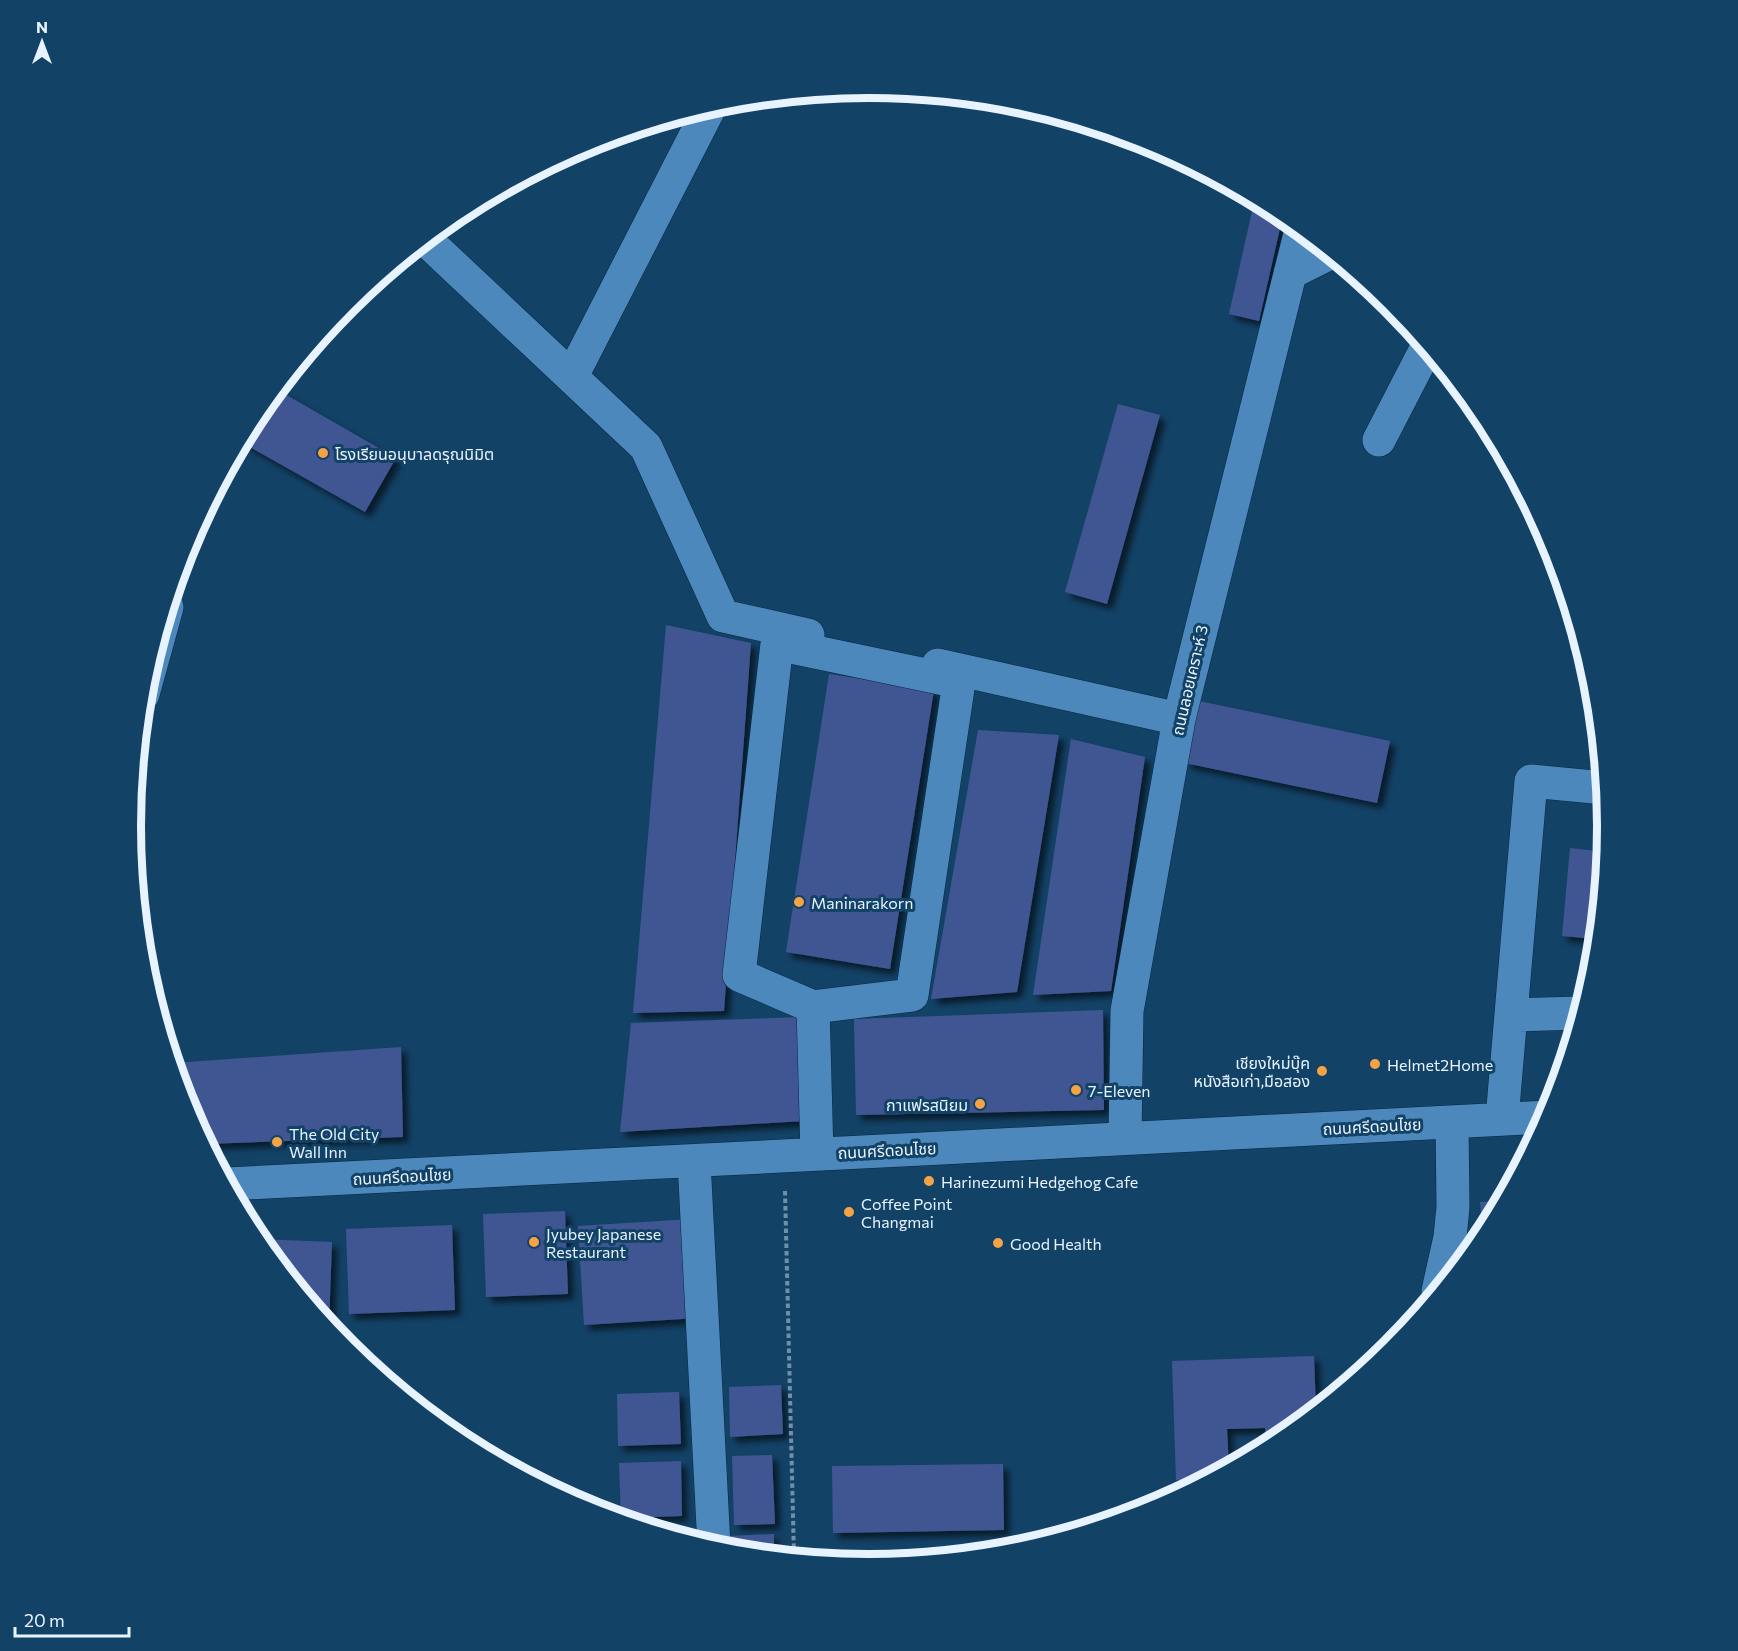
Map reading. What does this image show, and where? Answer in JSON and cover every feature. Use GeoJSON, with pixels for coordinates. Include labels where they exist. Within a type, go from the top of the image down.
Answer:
{"type":"FeatureCollection","features":[{"type":"Feature","properties":{"kind":"street"},"geometry":{"type":"LineString","coordinates":[[572,376],[705,116]]}},
{"type":"Feature","properties":{"kind":"street","name":"ถนนลอยเคราะห์ 3"},"geometry":{"type":"LineString","coordinates":[[1125,1138],[1127,1011],[1179,719],[1299,239]]}},
{"type":"Feature","properties":{"kind":"street"},"geometry":{"type":"LineString","coordinates":[[431,244],[646,447],[723,616],[1179,719]]}},
{"type":"Feature","properties":{"kind":"street"},"geometry":{"type":"LineString","coordinates":[[1290,273],[1323,257]]}},
{"type":"Feature","properties":{"kind":"street"},"geometry":{"type":"LineString","coordinates":[[1379,440],[1423,354]]}},
{"type":"Feature","properties":{"kind":"street"},"geometry":{"type":"LineString","coordinates":[[777,644],[959,682],[912,995],[813,1007],[739,975],[777,644]]}},
{"type":"Feature","properties":{"kind":"street"},"geometry":{"type":"LineString","coordinates":[[1503,1119],[1531,780],[1595,787]]}},
{"type":"Feature","properties":{"kind":"street"},"geometry":{"type":"LineString","coordinates":[[813,1007],[817,1154]]}},
{"type":"Feature","properties":{"kind":"street"},"geometry":{"type":"LineString","coordinates":[[1512,1015],[1572,1013]]}},
{"type":"Feature","properties":{"kind":"street","name":"ถนนศรีดอนไชย"},"geometry":{"type":"LineString","coordinates":[[236,1184],[1536,1118]]}},
{"type":"Feature","properties":{"kind":"street"},"geometry":{"type":"LineString","coordinates":[[1441,1276],[1450,1238],[1453,1207],[1452,1122]]}},
{"type":"Feature","properties":{"kind":"street"},"geometry":{"type":"LineString","coordinates":[[694,1161],[714,1537]]}},
{"type":"Feature","properties":{"kind":"path"},"geometry":{"type":"LineString","coordinates":[[784,1156],[794,1549]]}},
{"type":"Feature","properties":{"kind":"building"},"geometry":{"type":"Polygon","coordinates":[[[1253,207],[1281,225],[1259,321],[1229,314],[1253,207]]]}},
{"type":"Feature","properties":{"kind":"building"},"geometry":{"type":"Polygon","coordinates":[[[283,393],[396,458],[365,512],[248,446],[283,393]]]}},
{"type":"Feature","properties":{"kind":"building"},"geometry":{"type":"Polygon","coordinates":[[[1118,404],[1160,415],[1107,604],[1065,592],[1118,404]]]}},
{"type":"Feature","properties":{"kind":"building"},"geometry":{"type":"Polygon","coordinates":[[[666,625],[751,643],[724,1011],[633,1013],[666,625]]]}},
{"type":"Feature","properties":{"kind":"building"},"geometry":{"type":"Polygon","coordinates":[[[1572,636],[1575,650],[1570,649],[1572,636]]]}},
{"type":"Feature","properties":{"kind":"building"},"geometry":{"type":"Polygon","coordinates":[[[829,674],[934,690],[890,969],[786,952],[829,674]]]}},
{"type":"Feature","properties":{"kind":"building"},"geometry":{"type":"Polygon","coordinates":[[[1199,701],[1390,741],[1377,803],[1185,763],[1199,701]]]}},
{"type":"Feature","properties":{"kind":"building"},"geometry":{"type":"Polygon","coordinates":[[[978,730],[1059,735],[1017,992],[931,999],[978,730]]]}},
{"type":"Feature","properties":{"kind":"building"},"geometry":{"type":"Polygon","coordinates":[[[1071,739],[1145,757],[1111,991],[1033,995],[1071,739]]]}},
{"type":"Feature","properties":{"kind":"building"},"geometry":{"type":"Polygon","coordinates":[[[1570,848],[1596,851],[1588,938],[1562,936],[1570,848]]]}},
{"type":"Feature","properties":{"kind":"building"},"geometry":{"type":"Polygon","coordinates":[[[1103,1010],[1104,1110],[856,1115],[854,1019],[1103,1010]]]}},
{"type":"Feature","properties":{"kind":"building"},"geometry":{"type":"Polygon","coordinates":[[[803,1017],[804,1121],[620,1132],[631,1023],[803,1017]]]}},
{"type":"Feature","properties":{"kind":"building"},"geometry":{"type":"Polygon","coordinates":[[[401,1047],[403,1137],[214,1144],[196,1104],[181,1062],[401,1047]]]}},
{"type":"Feature","properties":{"kind":"building"},"geometry":{"type":"Polygon","coordinates":[[[1492,1201],[1481,1218],[1480,1202],[1492,1201]]]}},
{"type":"Feature","properties":{"kind":"building"},"geometry":{"type":"Polygon","coordinates":[[[565,1211],[568,1294],[486,1297],[483,1214],[565,1211]]]}},
{"type":"Feature","properties":{"kind":"building"},"geometry":{"type":"Polygon","coordinates":[[[692,1219],[699,1318],[584,1325],[578,1226],[692,1219]]]}},
{"type":"Feature","properties":{"kind":"building"},"geometry":{"type":"Polygon","coordinates":[[[452,1225],[455,1310],[349,1314],[346,1229],[452,1225]]]}},
{"type":"Feature","properties":{"kind":"building"},"geometry":{"type":"Polygon","coordinates":[[[271,1240],[332,1242],[329,1314],[291,1269],[271,1240]]]}},
{"type":"Feature","properties":{"kind":"building"},"geometry":{"type":"Polygon","coordinates":[[[1314,1356],[1316,1400],[1265,1436],[1265,1428],[1227,1429],[1229,1458],[1188,1480],[1176,1480],[1172,1361],[1314,1356]]]}},
{"type":"Feature","properties":{"kind":"building"},"geometry":{"type":"Polygon","coordinates":[[[781,1385],[783,1434],[730,1437],[729,1387],[781,1385]]]}},
{"type":"Feature","properties":{"kind":"building"},"geometry":{"type":"Polygon","coordinates":[[[679,1392],[681,1444],[618,1446],[617,1394],[679,1392]]]}},
{"type":"Feature","properties":{"kind":"building"},"geometry":{"type":"Polygon","coordinates":[[[772,1455],[775,1524],[734,1525],[732,1456],[772,1455]]]}},
{"type":"Feature","properties":{"kind":"building"},"geometry":{"type":"Polygon","coordinates":[[[681,1461],[682,1516],[643,1517],[621,1510],[619,1463],[681,1461]]]}},
{"type":"Feature","properties":{"kind":"building"},"geometry":{"type":"Polygon","coordinates":[[[1003,1464],[1004,1530],[833,1533],[832,1466],[1003,1464]]]}},
{"type":"Feature","properties":{"kind":"building"},"geometry":{"type":"Polygon","coordinates":[[[774,1534],[774,1547],[728,1540],[728,1536],[774,1534]]]}},
{"type":"Feature","properties":{"kind":"place","name":"โรงเรียนอนุบาลดรุณนิมิต"},"geometry":{"type":"Point","coordinates":[323,453]}},
{"type":"Feature","properties":{"kind":"place","name":"Maninarakorn"},"geometry":{"type":"Point","coordinates":[799,902]}},
{"type":"Feature","properties":{"kind":"place","name":"Helmet2Home"},"geometry":{"type":"Point","coordinates":[1375,1064]}},
{"type":"Feature","properties":{"kind":"place","name":"เชียงใหม่บุ๊ค หนังสือเก่า,มือสอง"},"geometry":{"type":"Point","coordinates":[1322,1071]}},
{"type":"Feature","properties":{"kind":"place","name":"7-Eleven"},"geometry":{"type":"Point","coordinates":[1076,1090]}},
{"type":"Feature","properties":{"kind":"place","name":"กาแฟรสนิยม"},"geometry":{"type":"Point","coordinates":[980,1104]}},
{"type":"Feature","properties":{"kind":"place","name":"The Old City Wall Inn"},"geometry":{"type":"Point","coordinates":[277,1142]}},
{"type":"Feature","properties":{"kind":"place","name":"Harinezumi Hedgehog Cafe"},"geometry":{"type":"Point","coordinates":[929,1181]}},
{"type":"Feature","properties":{"kind":"place","name":"Coffee Point Changmai"},"geometry":{"type":"Point","coordinates":[849,1212]}},
{"type":"Feature","properties":{"kind":"place","name":"Jyubey Japanese Restaurant"},"geometry":{"type":"Point","coordinates":[534,1242]}},
{"type":"Feature","properties":{"kind":"place","name":"Good Health"},"geometry":{"type":"Point","coordinates":[998,1243]}}]}
